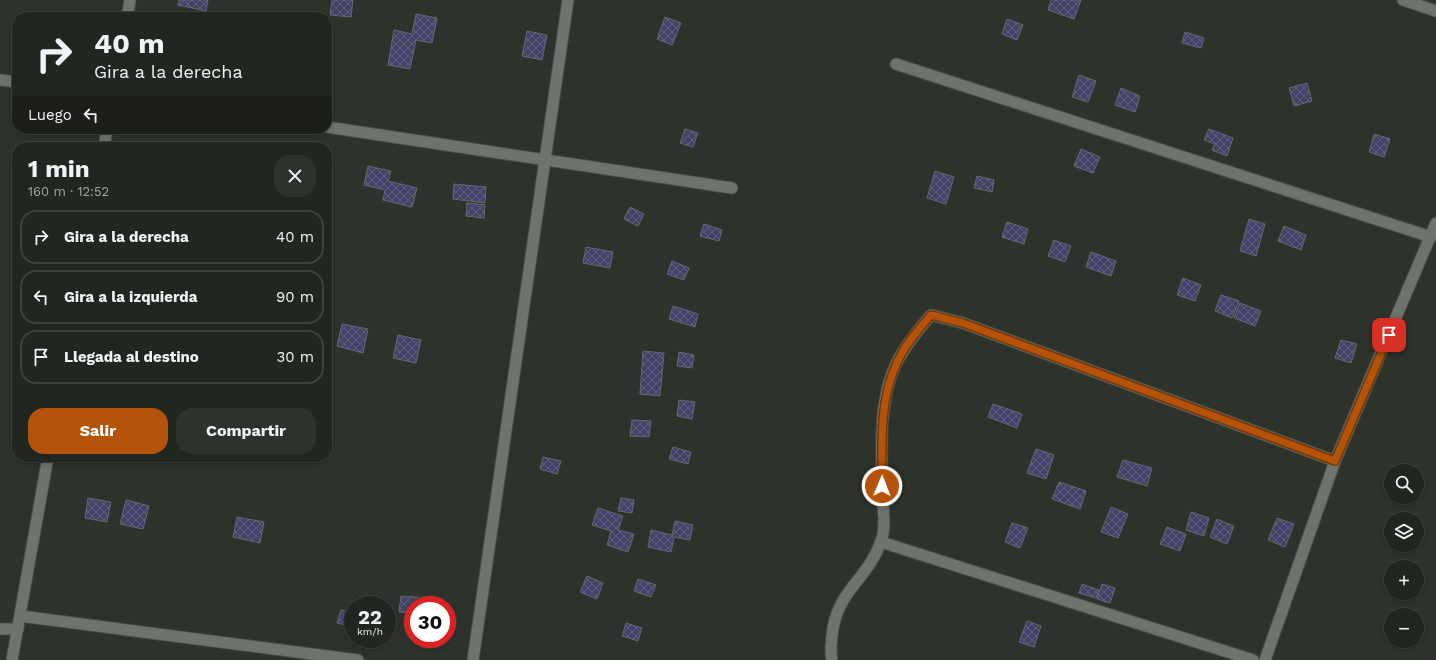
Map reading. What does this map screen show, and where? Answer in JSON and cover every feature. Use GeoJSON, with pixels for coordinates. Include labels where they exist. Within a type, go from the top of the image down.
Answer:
{"type":"FeatureCollection","features":[{"type":"Feature","properties":{"kind":"street"},"geometry":{"type":"LineString","coordinates":[[128,12],[130,0]]}},
{"type":"Feature","properties":{"kind":"street"},"geometry":{"type":"LineString","coordinates":[[473,660],[568,0]]}},
{"type":"Feature","properties":{"kind":"street"},"geometry":{"type":"LineString","coordinates":[[1403,0],[1436,12]]}},
{"type":"Feature","properties":{"kind":"street"},"geometry":{"type":"LineString","coordinates":[[896,64],[1431,238]]}},
{"type":"Feature","properties":{"kind":"street"},"geometry":{"type":"LineString","coordinates":[[0,80],[12,81]]}},
{"type":"Feature","properties":{"kind":"street"},"geometry":{"type":"LineString","coordinates":[[332,129],[545,159],[732,188]]}},
{"type":"Feature","properties":{"kind":"street"},"geometry":{"type":"LineString","coordinates":[[1265,660],[1335,461],[1431,238],[1436,223]]}},
{"type":"Feature","properties":{"kind":"street"},"geometry":{"type":"LineString","coordinates":[[832,660],[830,653],[833,623],[841,602],[871,563],[881,542],[884,530],[882,502],[884,402],[896,365],[912,338],[931,315],[963,323],[1335,461]]}},
{"type":"Feature","properties":{"kind":"street"},"geometry":{"type":"LineString","coordinates":[[12,660],[47,462]]}},
{"type":"Feature","properties":{"kind":"street"},"geometry":{"type":"LineString","coordinates":[[881,542],[1253,660]]}},
{"type":"Feature","properties":{"kind":"street"},"geometry":{"type":"LineString","coordinates":[[20,616],[358,660]]}},
{"type":"Feature","properties":{"kind":"street"},"geometry":{"type":"LineString","coordinates":[[0,629],[18,629]]}},
{"type":"Feature","properties":{"kind":"building"},"geometry":{"type":"Polygon","coordinates":[[[179,0],[208,0],[206,11],[178,5],[179,0]]]}},
{"type":"Feature","properties":{"kind":"building"},"geometry":{"type":"Polygon","coordinates":[[[332,0],[353,0],[351,17],[332,15],[332,12],[330,12],[332,0]]]}},
{"type":"Feature","properties":{"kind":"building"},"geometry":{"type":"Polygon","coordinates":[[[1051,0],[1081,0],[1074,19],[1048,10],[1051,0]]]}},
{"type":"Feature","properties":{"kind":"building"},"geometry":{"type":"Polygon","coordinates":[[[416,14],[437,18],[432,43],[416,40],[410,69],[388,65],[394,30],[412,34],[416,14]]]}},
{"type":"Feature","properties":{"kind":"building"},"geometry":{"type":"Polygon","coordinates":[[[665,17],[681,23],[672,45],[657,39],[665,17]]]}},
{"type":"Feature","properties":{"kind":"building"},"geometry":{"type":"Polygon","coordinates":[[[1007,19],[1023,25],[1017,40],[1002,34],[1007,19]]]}},
{"type":"Feature","properties":{"kind":"building"},"geometry":{"type":"Polygon","coordinates":[[[527,31],[547,35],[542,60],[522,56],[527,31]]]}},
{"type":"Feature","properties":{"kind":"building"},"geometry":{"type":"Polygon","coordinates":[[[1185,32],[1204,38],[1201,48],[1182,43],[1185,32]]]}},
{"type":"Feature","properties":{"kind":"building"},"geometry":{"type":"Polygon","coordinates":[[[1079,75],[1096,81],[1088,102],[1072,97],[1079,75]]]}},
{"type":"Feature","properties":{"kind":"building"},"geometry":{"type":"Polygon","coordinates":[[[1307,83],[1312,101],[1294,106],[1289,88],[1307,83]]]}},
{"type":"Feature","properties":{"kind":"building"},"geometry":{"type":"Polygon","coordinates":[[[1121,88],[1140,96],[1135,112],[1115,105],[1121,88]]]}},
{"type":"Feature","properties":{"kind":"building"},"geometry":{"type":"Polygon","coordinates":[[[685,129],[698,133],[693,147],[680,143],[685,129]]]}},
{"type":"Feature","properties":{"kind":"building"},"geometry":{"type":"Polygon","coordinates":[[[1209,129],[1233,138],[1227,156],[1212,150],[1215,144],[1204,140],[1209,129]]]}},
{"type":"Feature","properties":{"kind":"building"},"geometry":{"type":"Polygon","coordinates":[[[1374,134],[1390,139],[1384,157],[1369,152],[1374,134]]]}},
{"type":"Feature","properties":{"kind":"building"},"geometry":{"type":"Polygon","coordinates":[[[1081,149],[1100,157],[1093,173],[1074,166],[1081,149]]]}},
{"type":"Feature","properties":{"kind":"building"},"geometry":{"type":"Polygon","coordinates":[[[368,166],[391,171],[388,181],[417,188],[412,207],[383,200],[385,190],[364,185],[368,166]]]}},
{"type":"Feature","properties":{"kind":"building"},"geometry":{"type":"Polygon","coordinates":[[[935,171],[954,177],[946,204],[927,198],[935,171]]]}},
{"type":"Feature","properties":{"kind":"building"},"geometry":{"type":"Polygon","coordinates":[[[977,176],[994,180],[992,192],[974,188],[977,176]]]}},
{"type":"Feature","properties":{"kind":"building"},"geometry":{"type":"Polygon","coordinates":[[[454,184],[486,187],[485,203],[453,199],[454,184]]]}},
{"type":"Feature","properties":{"kind":"building"},"geometry":{"type":"Polygon","coordinates":[[[467,203],[485,205],[484,218],[466,216],[467,203]]]}},
{"type":"Feature","properties":{"kind":"building"},"geometry":{"type":"Polygon","coordinates":[[[630,207],[644,214],[638,226],[624,219],[630,207]]]}},
{"type":"Feature","properties":{"kind":"building"},"geometry":{"type":"Polygon","coordinates":[[[1249,219],[1265,224],[1256,256],[1240,251],[1249,219]]]}},
{"type":"Feature","properties":{"kind":"building"},"geometry":{"type":"Polygon","coordinates":[[[1007,222],[1028,229],[1024,244],[1002,237],[1007,222]]]}},
{"type":"Feature","properties":{"kind":"building"},"geometry":{"type":"Polygon","coordinates":[[[704,224],[722,230],[719,241],[700,236],[704,224]]]}},
{"type":"Feature","properties":{"kind":"building"},"geometry":{"type":"Polygon","coordinates":[[[1284,226],[1306,235],[1301,250],[1278,241],[1284,226]]]}},
{"type":"Feature","properties":{"kind":"building"},"geometry":{"type":"Polygon","coordinates":[[[1054,240],[1071,246],[1065,262],[1048,256],[1054,240]]]}},
{"type":"Feature","properties":{"kind":"building"},"geometry":{"type":"Polygon","coordinates":[[[586,247],[613,252],[610,268],[583,263],[586,247]]]}},
{"type":"Feature","properties":{"kind":"building"},"geometry":{"type":"Polygon","coordinates":[[[1091,252],[1116,261],[1111,276],[1086,267],[1091,252]]]}},
{"type":"Feature","properties":{"kind":"building"},"geometry":{"type":"Polygon","coordinates":[[[672,261],[689,268],[684,280],[667,274],[672,261]]]}},
{"type":"Feature","properties":{"kind":"building"},"geometry":{"type":"Polygon","coordinates":[[[1183,278],[1201,285],[1195,301],[1177,295],[1183,278]]]}},
{"type":"Feature","properties":{"kind":"building"},"geometry":{"type":"Polygon","coordinates":[[[1221,295],[1239,301],[1232,318],[1215,311],[1221,295]]]}},
{"type":"Feature","properties":{"kind":"building"},"geometry":{"type":"Polygon","coordinates":[[[1240,303],[1261,311],[1255,326],[1234,318],[1240,303]]]}},
{"type":"Feature","properties":{"kind":"building"},"geometry":{"type":"Polygon","coordinates":[[[673,306],[698,314],[695,327],[669,319],[673,306]]]}},
{"type":"Feature","properties":{"kind":"building"},"geometry":{"type":"Polygon","coordinates":[[[342,324],[368,329],[363,353],[337,346],[342,324]]]}},
{"type":"Feature","properties":{"kind":"building"},"geometry":{"type":"Polygon","coordinates":[[[398,335],[421,340],[416,363],[393,358],[398,335]]]}},
{"type":"Feature","properties":{"kind":"building"},"geometry":{"type":"Polygon","coordinates":[[[1341,340],[1357,344],[1351,363],[1335,358],[1341,340]]]}},
{"type":"Feature","properties":{"kind":"building"},"geometry":{"type":"Polygon","coordinates":[[[643,351],[664,353],[660,396],[640,394],[643,351]]]}},
{"type":"Feature","properties":{"kind":"building"},"geometry":{"type":"Polygon","coordinates":[[[679,352],[694,355],[692,368],[677,366],[679,352]]]}},
{"type":"Feature","properties":{"kind":"building"},"geometry":{"type":"Polygon","coordinates":[[[679,400],[695,402],[692,419],[677,416],[679,400]]]}},
{"type":"Feature","properties":{"kind":"building"},"geometry":{"type":"Polygon","coordinates":[[[993,404],[1022,414],[1017,428],[988,417],[993,404]]]}},
{"type":"Feature","properties":{"kind":"building"},"geometry":{"type":"Polygon","coordinates":[[[632,420],[651,421],[649,437],[630,436],[632,420]]]}},
{"type":"Feature","properties":{"kind":"building"},"geometry":{"type":"Polygon","coordinates":[[[673,447],[691,452],[688,464],[669,459],[673,447]]]}},
{"type":"Feature","properties":{"kind":"building"},"geometry":{"type":"Polygon","coordinates":[[[1036,449],[1054,455],[1046,479],[1027,473],[1036,449]]]}},
{"type":"Feature","properties":{"kind":"building"},"geometry":{"type":"Polygon","coordinates":[[[543,457],[561,461],[557,474],[540,469],[543,457]]]}},
{"type":"Feature","properties":{"kind":"building"},"geometry":{"type":"Polygon","coordinates":[[[1123,460],[1152,468],[1147,486],[1117,477],[1123,460]]]}},
{"type":"Feature","properties":{"kind":"building"},"geometry":{"type":"Polygon","coordinates":[[[1059,482],[1086,491],[1080,509],[1052,499],[1059,482]]]}},
{"type":"Feature","properties":{"kind":"building"},"geometry":{"type":"Polygon","coordinates":[[[88,498],[111,502],[107,522],[85,518],[88,498]]]}},
{"type":"Feature","properties":{"kind":"building"},"geometry":{"type":"Polygon","coordinates":[[[621,498],[634,500],[632,513],[618,511],[621,498]]]}},
{"type":"Feature","properties":{"kind":"building"},"geometry":{"type":"Polygon","coordinates":[[[126,500],[149,506],[143,529],[120,524],[126,500]]]}},
{"type":"Feature","properties":{"kind":"building"},"geometry":{"type":"Polygon","coordinates":[[[1111,507],[1128,514],[1118,538],[1101,532],[1111,507]]]}},
{"type":"Feature","properties":{"kind":"building"},"geometry":{"type":"Polygon","coordinates":[[[598,508],[623,516],[618,530],[634,534],[628,552],[607,545],[611,531],[592,525],[598,508]]]}},
{"type":"Feature","properties":{"kind":"building"},"geometry":{"type":"Polygon","coordinates":[[[1191,512],[1209,518],[1204,536],[1186,530],[1191,512]]]}},
{"type":"Feature","properties":{"kind":"building"},"geometry":{"type":"Polygon","coordinates":[[[237,517],[264,522],[260,543],[233,537],[237,517]]]}},
{"type":"Feature","properties":{"kind":"building"},"geometry":{"type":"Polygon","coordinates":[[[1277,518],[1294,524],[1285,547],[1268,540],[1277,518]]]}},
{"type":"Feature","properties":{"kind":"building"},"geometry":{"type":"Polygon","coordinates":[[[1217,519],[1234,526],[1227,544],[1210,537],[1217,519]]]}},
{"type":"Feature","properties":{"kind":"building"},"geometry":{"type":"Polygon","coordinates":[[[675,521],[693,525],[690,540],[674,537],[671,552],[648,547],[651,530],[672,535],[675,521]]]}},
{"type":"Feature","properties":{"kind":"building"},"geometry":{"type":"Polygon","coordinates":[[[1012,523],[1028,528],[1020,548],[1005,542],[1012,523]]]}},
{"type":"Feature","properties":{"kind":"building"},"geometry":{"type":"Polygon","coordinates":[[[1167,527],[1186,534],[1180,551],[1160,544],[1167,527]]]}},
{"type":"Feature","properties":{"kind":"building"},"geometry":{"type":"Polygon","coordinates":[[[587,576],[603,583],[597,599],[580,592],[587,576]]]}},
{"type":"Feature","properties":{"kind":"building"},"geometry":{"type":"Polygon","coordinates":[[[638,579],[656,585],[651,597],[634,591],[638,579]]]}},
{"type":"Feature","properties":{"kind":"building"},"geometry":{"type":"Polygon","coordinates":[[[1082,584],[1099,590],[1096,598],[1079,593],[1082,584]]]}},
{"type":"Feature","properties":{"kind":"building"},"geometry":{"type":"Polygon","coordinates":[[[1102,584],[1115,588],[1110,603],[1097,599],[1102,584]]]}},
{"type":"Feature","properties":{"kind":"building"},"geometry":{"type":"Polygon","coordinates":[[[401,596],[404,596],[404,612],[399,612],[401,596]]]}},
{"type":"Feature","properties":{"kind":"building"},"geometry":{"type":"Polygon","coordinates":[[[341,610],[344,611],[344,625],[337,623],[341,610]]]}},
{"type":"Feature","properties":{"kind":"building"},"geometry":{"type":"Polygon","coordinates":[[[1027,621],[1041,626],[1034,647],[1019,642],[1027,621]]]}},
{"type":"Feature","properties":{"kind":"building"},"geometry":{"type":"Polygon","coordinates":[[[626,623],[642,628],[638,641],[622,636],[626,623]]]}},
{"type":"Feature","properties":{"kind":"route"},"geometry":{"type":"LineString","coordinates":[[882,486],[884,402],[888,387],[896,365],[904,351],[912,338],[931,315],[963,323],[1335,461],[1389,335]]}}]}
